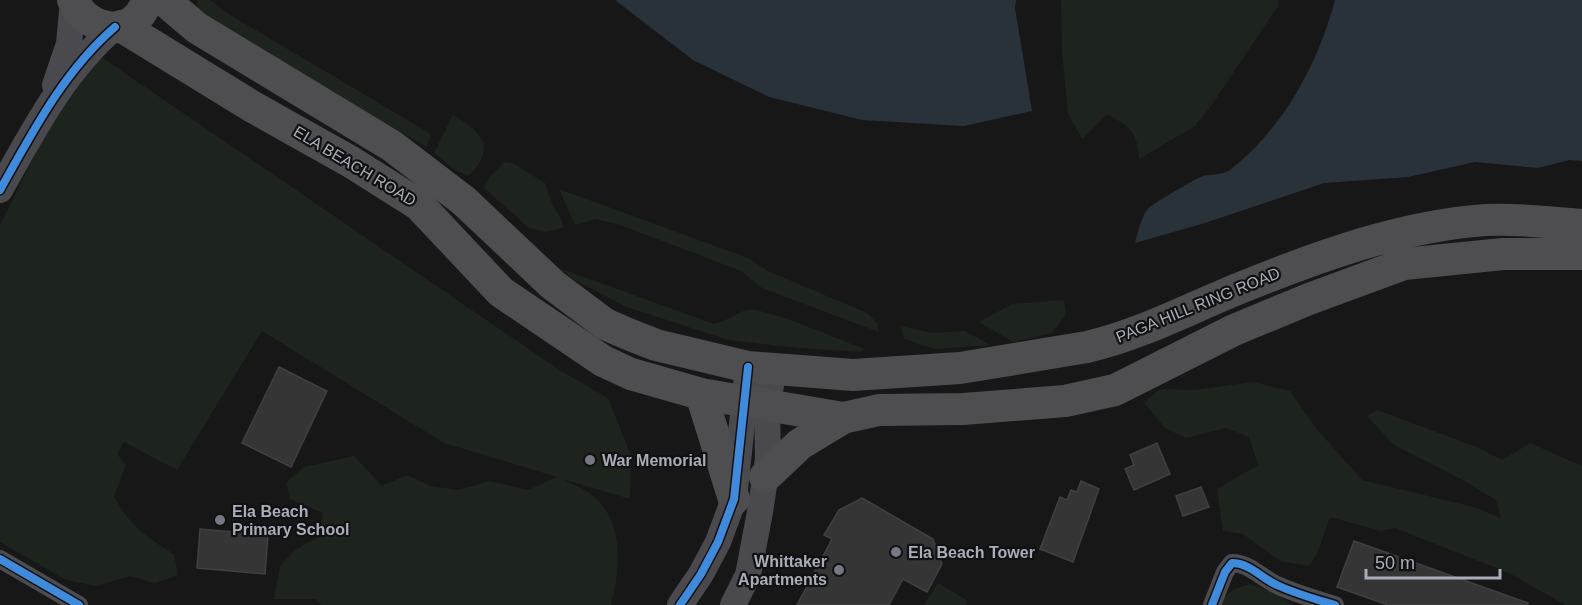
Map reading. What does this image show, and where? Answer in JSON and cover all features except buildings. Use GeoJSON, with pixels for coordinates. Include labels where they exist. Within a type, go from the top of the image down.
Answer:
{"type":"FeatureCollection","features":[{"type":"Feature","properties":{"kind":"highway","name":"ELA BEACH ROAD"},"geometry":{"type":"LineString","coordinates":[[73,0],[84,18],[104,27],[118,27],[351,162],[419,205],[501,292],[585,350],[631,374],[701,394],[756,404]]}},
{"type":"Feature","properties":{"kind":"highway"},"geometry":{"type":"LineString","coordinates":[[118,27],[131,22],[140,14],[147,0]]}},
{"type":"Feature","properties":{"kind":"highway","name":"ELA BEACH ROAD"},"geometry":{"type":"LineString","coordinates":[[164,0],[197,28],[380,138],[435,178],[464,201],[553,285],[605,324],[656,345],[761,369]]}},
{"type":"Feature","properties":{"kind":"highway","name":"PAGA HILL RING ROAD"},"geometry":{"type":"LineString","coordinates":[[761,369],[854,375],[971,366],[1107,342],[1167,321],[1290,267],[1411,229],[1488,220],[1582,225]]}},
{"type":"Feature","properties":{"kind":"highway"},"geometry":{"type":"LineString","coordinates":[[765,477],[800,444],[853,416],[879,410],[963,409],[1065,401],[1115,390],[1234,330],[1404,264],[1503,254],[1582,254]]}},
{"type":"Feature","properties":{"kind":"highway"},"geometry":{"type":"LineString","coordinates":[[1107,342],[1115,390]]}},
{"type":"Feature","properties":{"kind":"highway"},"geometry":{"type":"LineString","coordinates":[[701,394],[734,499]]}},
{"type":"Feature","properties":{"kind":"highway"},"geometry":{"type":"LineString","coordinates":[[756,404],[853,416]]}},
{"type":"Feature","properties":{"kind":"street"},"geometry":{"type":"LineString","coordinates":[[50,102],[69,44],[73,0]]}},
{"type":"Feature","properties":{"kind":"street"},"geometry":{"type":"LineString","coordinates":[[0,190],[50,102],[90,50],[118,27]]}},
{"type":"Feature","properties":{"kind":"street"},"geometry":{"type":"LineString","coordinates":[[680,605],[701,574],[718,542],[734,499],[756,404],[761,369]]}},
{"type":"Feature","properties":{"kind":"street"},"geometry":{"type":"LineString","coordinates":[[733,605],[748,575],[768,459],[756,404]]}},
{"type":"Feature","properties":{"kind":"street"},"geometry":{"type":"LineString","coordinates":[[0,559],[80,605]]}},
{"type":"Feature","properties":{"kind":"street"},"geometry":{"type":"LineString","coordinates":[[1212,605],[1225,572],[1232,563],[1242,563],[1274,584],[1300,595],[1335,605]]}},
{"type":"Feature","properties":{"kind":"shaded area"},"geometry":{"type":"Polygon","coordinates":[[[198,0],[210,0],[232,16],[431,134],[427,147],[221,29],[197,7],[198,0]]]}},
{"type":"Feature","properties":{"kind":"shaded area"},"geometry":{"type":"Polygon","coordinates":[[[615,0],[1016,0],[1015,8],[1032,111],[964,126],[862,120],[769,97],[693,60],[615,0]]]}},
{"type":"Feature","properties":{"kind":"shaded area"},"geometry":{"type":"Polygon","coordinates":[[[1061,0],[1278,0],[1278,6],[1195,126],[1139,159],[1137,142],[1127,126],[1121,122],[1107,114],[1082,139],[1068,113],[1062,51],[1061,0]]]}},
{"type":"Feature","properties":{"kind":"shaded area"},"geometry":{"type":"Polygon","coordinates":[[[1335,0],[1582,0],[1582,161],[1569,160],[1538,168],[1475,162],[1408,177],[1324,183],[1205,223],[1135,243],[1143,216],[1151,206],[1203,176],[1230,170],[1266,135],[1296,94],[1308,71],[1319,48],[1335,0]]]}},
{"type":"Feature","properties":{"kind":"shaded area"},"geometry":{"type":"Polygon","coordinates":[[[88,48],[561,371],[608,398],[631,456],[630,499],[563,479],[588,492],[600,502],[609,515],[614,529],[618,559],[611,605],[322,605],[315,599],[274,599],[280,566],[294,551],[319,536],[323,513],[290,499],[286,483],[304,467],[354,456],[382,486],[407,475],[430,486],[458,490],[490,481],[528,490],[557,477],[444,443],[262,331],[177,470],[124,442],[117,454],[126,465],[114,496],[139,530],[174,554],[178,575],[155,583],[130,576],[97,586],[66,580],[0,542],[0,225],[88,48]]]}},
{"type":"Feature","properties":{"kind":"shaded area"},"geometry":{"type":"Polygon","coordinates":[[[453,115],[476,132],[483,143],[484,150],[481,160],[468,176],[455,170],[434,153],[453,115]]]}},
{"type":"Feature","properties":{"kind":"shaded area"},"geometry":{"type":"Polygon","coordinates":[[[504,162],[513,163],[545,183],[563,228],[546,232],[529,228],[484,188],[490,177],[504,162]]]}},
{"type":"Feature","properties":{"kind":"shaded area"},"geometry":{"type":"Polygon","coordinates":[[[559,189],[748,258],[768,271],[867,313],[877,323],[879,332],[762,288],[741,271],[620,225],[596,219],[575,225],[559,189]]]}},
{"type":"Feature","properties":{"kind":"shaded area"},"geometry":{"type":"Polygon","coordinates":[[[559,268],[714,324],[744,311],[757,310],[823,332],[864,349],[862,352],[799,348],[728,340],[624,306],[575,280],[559,268]]]}},
{"type":"Feature","properties":{"kind":"shaded area"},"geometry":{"type":"Polygon","coordinates":[[[1064,300],[1066,314],[1052,333],[1013,342],[979,322],[1012,304],[1064,300]]]}},
{"type":"Feature","properties":{"kind":"shaded area"},"geometry":{"type":"Polygon","coordinates":[[[901,326],[932,333],[965,331],[990,345],[934,349],[904,339],[901,326]]]}},
{"type":"Feature","properties":{"kind":"shaded area"},"geometry":{"type":"Polygon","coordinates":[[[1253,382],[1290,391],[1316,428],[1362,480],[1474,507],[1501,518],[1496,500],[1461,479],[1394,445],[1367,416],[1377,410],[1477,447],[1502,460],[1530,443],[1582,466],[1582,605],[1565,605],[1509,573],[1395,528],[1381,531],[1330,517],[1317,554],[1309,566],[1280,561],[1243,534],[1223,531],[1217,489],[1258,465],[1249,437],[1226,428],[1186,438],[1165,428],[1144,403],[1160,389],[1195,390],[1253,382]]]}},
{"type":"Feature","properties":{"kind":"shaded area"},"geometry":{"type":"Polygon","coordinates":[[[938,583],[968,601],[965,605],[924,605],[938,583]]]}},
{"type":"Feature","properties":{"kind":"shaded area"},"geometry":{"type":"Polygon","coordinates":[[[1250,584],[1275,593],[1292,605],[1217,605],[1232,590],[1250,584]]]}},
{"type":"Feature","properties":{"kind":"cycle path"},"geometry":{"type":"LineString","coordinates":[[0,190],[37,124],[65,82],[97,44],[115,27]]}},
{"type":"Feature","properties":{"kind":"cycle path"},"geometry":{"type":"LineString","coordinates":[[680,605],[701,574],[718,542],[734,499],[748,367]]}},
{"type":"Feature","properties":{"kind":"cycle path"},"geometry":{"type":"LineString","coordinates":[[0,559],[79,605]]}},
{"type":"Feature","properties":{"kind":"cycle path"},"geometry":{"type":"LineString","coordinates":[[1212,605],[1225,572],[1232,563],[1244,565],[1284,588],[1335,605]]}},
{"type":"Feature","properties":{"kind":"place","name":"War Memorial"},"geometry":{"type":"Point","coordinates":[590,460]}},
{"type":"Feature","properties":{"kind":"place","name":"Ela Beach Primary School"},"geometry":{"type":"Point","coordinates":[220,520]}},
{"type":"Feature","properties":{"kind":"place","name":"Ela Beach Tower"},"geometry":{"type":"Point","coordinates":[896,552]}},
{"type":"Feature","properties":{"kind":"place","name":"Whittaker Apartments"},"geometry":{"type":"Point","coordinates":[839,570]}}]}
